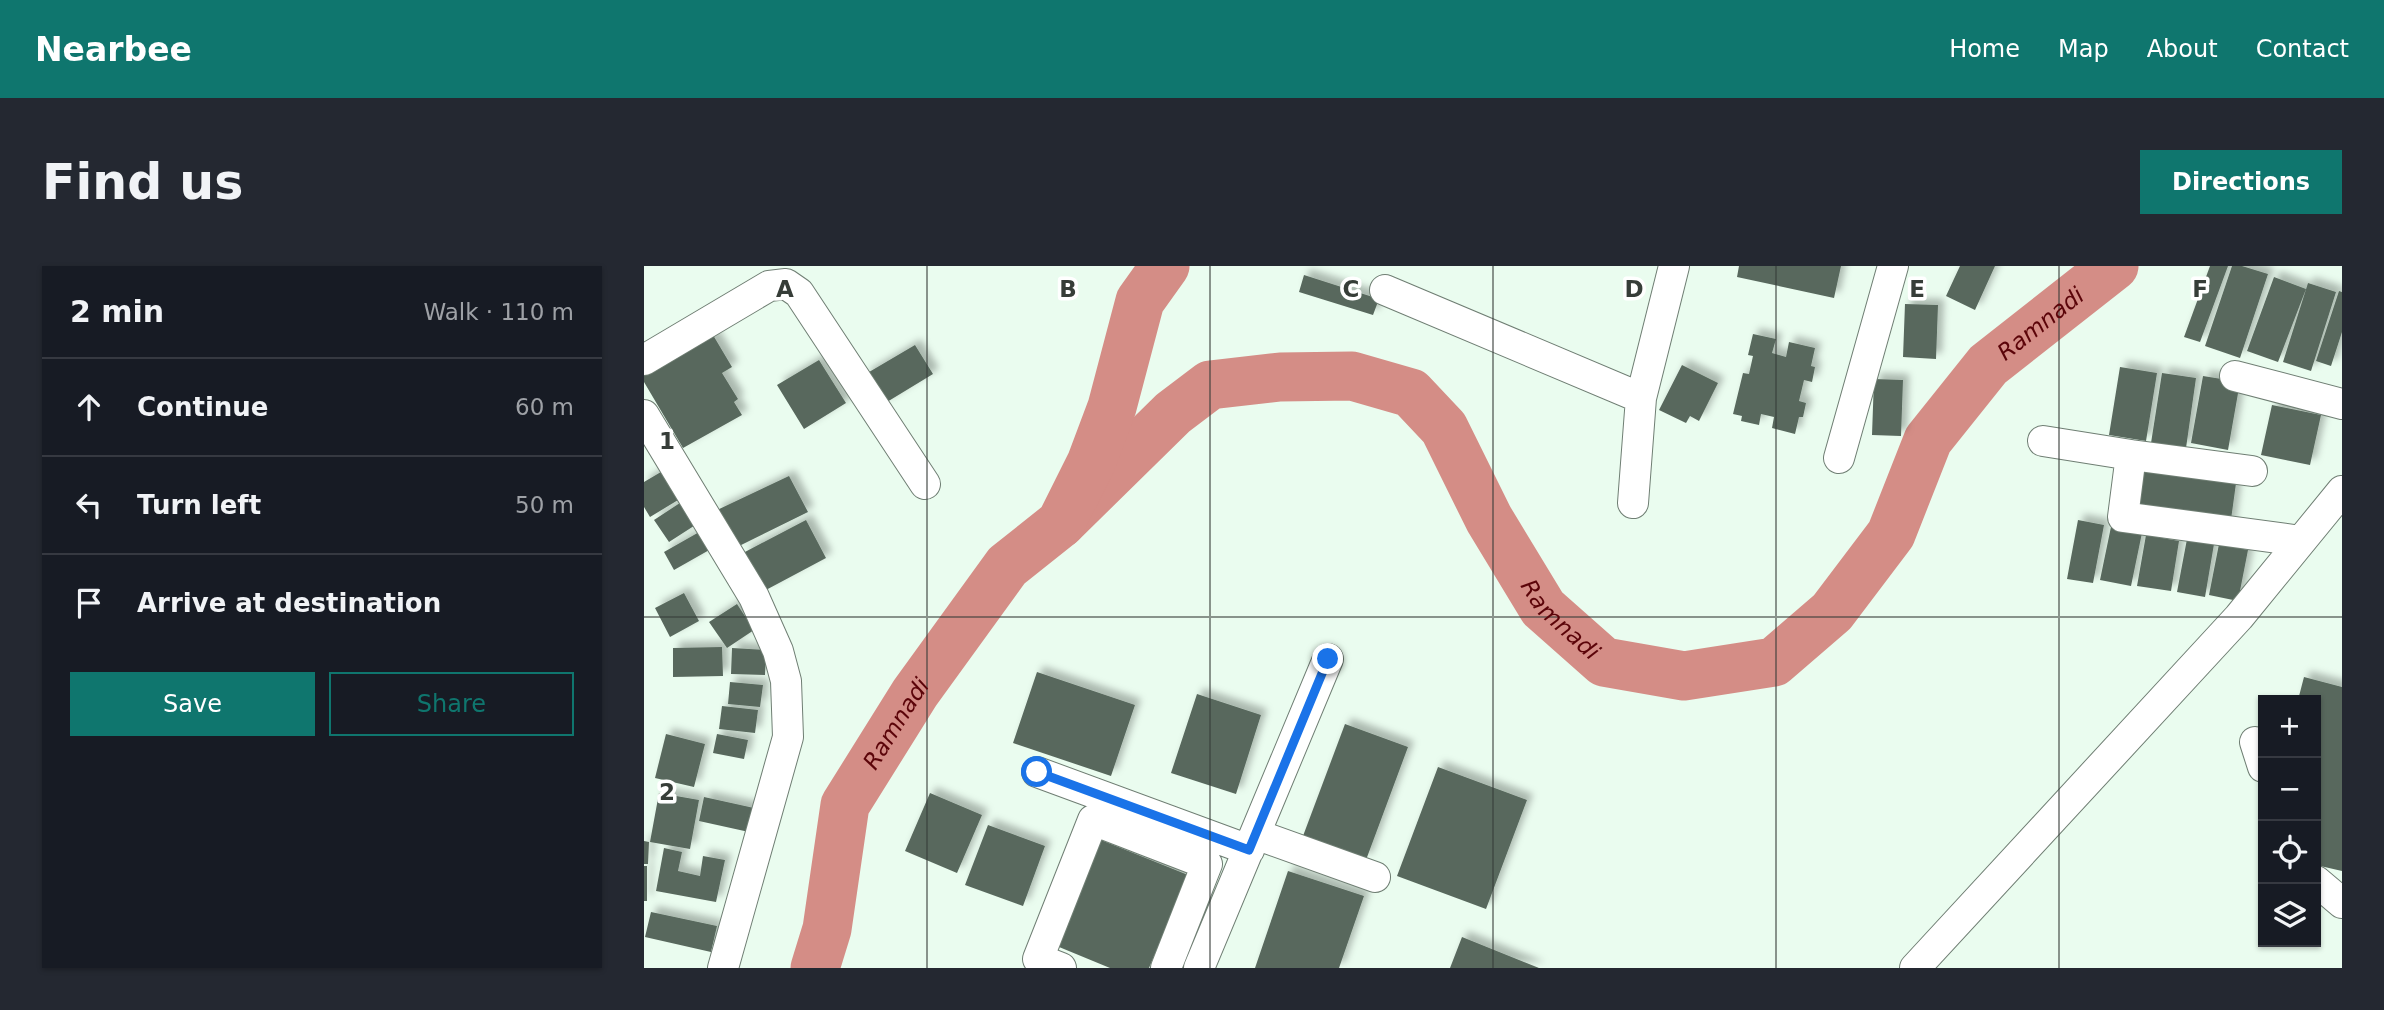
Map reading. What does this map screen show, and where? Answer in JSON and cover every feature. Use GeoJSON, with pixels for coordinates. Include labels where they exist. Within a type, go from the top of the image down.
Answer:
{"type":"FeatureCollection","features":[{"type":"Feature","properties":{"kind":"street"},"geometry":{"type":"LineString","coordinates":[[1633,503],[1641,398],[1674,266]]}},
{"type":"Feature","properties":{"kind":"street"},"geometry":{"type":"LineString","coordinates":[[1839,458],[1893,266]]}},
{"type":"Feature","properties":{"kind":"street"},"geometry":{"type":"LineString","coordinates":[[644,360],[769,286],[786,284],[799,293],[925,484]]}},
{"type":"Feature","properties":{"kind":"street"},"geometry":{"type":"LineString","coordinates":[[1385,290],[1641,398]]}},
{"type":"Feature","properties":{"kind":"street"},"geometry":{"type":"LineString","coordinates":[[2235,376],[2342,404]]}},
{"type":"Feature","properties":{"kind":"street"},"geometry":{"type":"LineString","coordinates":[[644,415],[754,597],[778,651],[786,681],[788,737],[723,968]]}},
{"type":"Feature","properties":{"kind":"street"},"geometry":{"type":"LineString","coordinates":[[2043,441],[2252,471]]}},
{"type":"Feature","properties":{"kind":"street"},"geometry":{"type":"LineString","coordinates":[[2131,454],[2123,517],[2301,541]]}},
{"type":"Feature","properties":{"kind":"street"},"geometry":{"type":"LineString","coordinates":[[1915,968],[2239,617],[2342,491]]}},
{"type":"Feature","properties":{"kind":"street"},"geometry":{"type":"LineString","coordinates":[[1199,968],[1328,659]]}},
{"type":"Feature","properties":{"kind":"street"},"geometry":{"type":"LineString","coordinates":[[1037,772],[1252,842],[1375,877]]}},
{"type":"Feature","properties":{"kind":"street"},"geometry":{"type":"LineString","coordinates":[[1061,968],[1038,959],[1093,820],[1207,864],[1166,968]]}},
{"type":"Feature","properties":{"kind":"street"},"geometry":{"type":"LineString","coordinates":[[2320,884],[2342,903]]}},
{"type":"Feature","properties":{"kind":"building"},"geometry":{"type":"Polygon","coordinates":[[[1739,266],[1841,266],[1834,298],[1737,277],[1739,266]]]}},
{"type":"Feature","properties":{"kind":"building"},"geometry":{"type":"Polygon","coordinates":[[[1960,266],[1995,266],[1975,310],[1946,296],[1960,266]]]}},
{"type":"Feature","properties":{"kind":"building"},"geometry":{"type":"Polygon","coordinates":[[[2210,266],[2228,266],[2200,342],[2184,337],[2210,266]]]}},
{"type":"Feature","properties":{"kind":"building"},"geometry":{"type":"Polygon","coordinates":[[[2232,266],[2242,266],[2268,274],[2240,358],[2205,346],[2232,266]]]}},
{"type":"Feature","properties":{"kind":"building"},"geometry":{"type":"Polygon","coordinates":[[[1304,275],[1379,299],[1373,315],[1299,292],[1304,275]]]}},
{"type":"Feature","properties":{"kind":"building"},"geometry":{"type":"Polygon","coordinates":[[[2274,277],[2306,289],[2278,362],[2247,351],[2274,277]]]}},
{"type":"Feature","properties":{"kind":"building"},"geometry":{"type":"Polygon","coordinates":[[[2308,283],[2336,292],[2311,371],[2283,362],[2308,283]]]}},
{"type":"Feature","properties":{"kind":"building"},"geometry":{"type":"Polygon","coordinates":[[[2339,291],[2342,292],[2342,332],[2331,366],[2316,361],[2339,291]]]}},
{"type":"Feature","properties":{"kind":"building"},"geometry":{"type":"Polygon","coordinates":[[[1905,304],[1938,305],[1936,359],[1903,357],[1905,304]]]}},
{"type":"Feature","properties":{"kind":"building"},"geometry":{"type":"Polygon","coordinates":[[[1753,334],[1776,339],[1772,353],[1786,357],[1789,342],[1815,348],[1811,366],[1815,367],[1812,382],[1804,380],[1799,401],[1806,403],[1795,434],[1772,428],[1774,417],[1761,414],[1759,425],[1741,421],[1742,416],[1733,414],[1743,373],[1749,374],[1753,356],[1748,355],[1753,334]]]}},
{"type":"Feature","properties":{"kind":"building"},"geometry":{"type":"Polygon","coordinates":[[[713,335],[732,367],[722,373],[738,399],[734,402],[742,415],[683,448],[644,382],[644,376],[713,335]]]}},
{"type":"Feature","properties":{"kind":"building"},"geometry":{"type":"Polygon","coordinates":[[[915,345],[933,374],[882,405],[864,375],[915,345]]]}},
{"type":"Feature","properties":{"kind":"building"},"geometry":{"type":"Polygon","coordinates":[[[819,360],[846,403],[804,429],[777,385],[819,360]]]}},
{"type":"Feature","properties":{"kind":"building"},"geometry":{"type":"Polygon","coordinates":[[[1682,365],[1718,383],[1699,421],[1690,416],[1686,423],[1659,410],[1682,365]]]}},
{"type":"Feature","properties":{"kind":"building"},"geometry":{"type":"Polygon","coordinates":[[[2120,367],[2157,373],[2146,441],[2109,435],[2120,367]]]}},
{"type":"Feature","properties":{"kind":"building"},"geometry":{"type":"Polygon","coordinates":[[[2162,373],[2196,378],[2186,448],[2151,443],[2162,373]]]}},
{"type":"Feature","properties":{"kind":"building"},"geometry":{"type":"Polygon","coordinates":[[[2203,376],[2240,382],[2228,450],[2191,443],[2203,376]]]}},
{"type":"Feature","properties":{"kind":"building"},"geometry":{"type":"Polygon","coordinates":[[[1874,379],[1903,380],[1901,436],[1872,435],[1874,379]]]}},
{"type":"Feature","properties":{"kind":"building"},"geometry":{"type":"Polygon","coordinates":[[[2272,405],[2321,415],[2310,465],[2261,455],[2272,405]]]}},
{"type":"Feature","properties":{"kind":"building"},"geometry":{"type":"Polygon","coordinates":[[[2141,463],[2237,476],[2230,527],[2134,514],[2141,463]]]}},
{"type":"Feature","properties":{"kind":"building"},"geometry":{"type":"Polygon","coordinates":[[[666,469],[683,497],[650,517],[644,507],[644,482],[666,469]]]}},
{"type":"Feature","properties":{"kind":"building"},"geometry":{"type":"Polygon","coordinates":[[[789,476],[808,512],[735,548],[715,511],[789,476]]]}},
{"type":"Feature","properties":{"kind":"building"},"geometry":{"type":"Polygon","coordinates":[[[686,499],[700,522],[669,542],[654,520],[686,499]]]}},
{"type":"Feature","properties":{"kind":"building"},"geometry":{"type":"Polygon","coordinates":[[[806,520],[826,558],[764,591],[743,553],[806,520]]]}},
{"type":"Feature","properties":{"kind":"building"},"geometry":{"type":"Polygon","coordinates":[[[2078,520],[2104,525],[2093,583],[2067,579],[2078,520]]]}},
{"type":"Feature","properties":{"kind":"building"},"geometry":{"type":"Polygon","coordinates":[[[2112,522],[2143,528],[2131,586],[2100,580],[2112,522]]]}},
{"type":"Feature","properties":{"kind":"building"},"geometry":{"type":"Polygon","coordinates":[[[701,531],[711,549],[674,570],[664,552],[701,531]]]}},
{"type":"Feature","properties":{"kind":"building"},"geometry":{"type":"Polygon","coordinates":[[[2146,535],[2179,541],[2171,591],[2137,586],[2146,535]]]}},
{"type":"Feature","properties":{"kind":"building"},"geometry":{"type":"Polygon","coordinates":[[[2187,539],[2214,544],[2205,597],[2177,592],[2187,539]]]}},
{"type":"Feature","properties":{"kind":"building"},"geometry":{"type":"Polygon","coordinates":[[[2219,544],[2248,550],[2238,601],[2209,595],[2219,544]]]}},
{"type":"Feature","properties":{"kind":"building"},"geometry":{"type":"Polygon","coordinates":[[[684,593],[699,621],[670,637],[655,608],[684,593]]]}},
{"type":"Feature","properties":{"kind":"building"},"geometry":{"type":"Polygon","coordinates":[[[737,604],[754,630],[727,648],[709,622],[737,604]]]}},
{"type":"Feature","properties":{"kind":"building"},"geometry":{"type":"Polygon","coordinates":[[[722,647],[723,676],[673,677],[673,648],[722,647]]]}},
{"type":"Feature","properties":{"kind":"building"},"geometry":{"type":"Polygon","coordinates":[[[732,648],[766,650],[765,675],[731,674],[732,648]]]}},
{"type":"Feature","properties":{"kind":"building"},"geometry":{"type":"Polygon","coordinates":[[[1037,672],[1135,705],[1111,776],[1013,743],[1037,672]]]}},
{"type":"Feature","properties":{"kind":"building"},"geometry":{"type":"Polygon","coordinates":[[[2304,677],[2342,687],[2342,871],[2321,866],[2321,695],[2299,695],[2304,677]]]}},
{"type":"Feature","properties":{"kind":"building"},"geometry":{"type":"Polygon","coordinates":[[[730,682],[763,685],[760,707],[728,704],[730,682]]]}},
{"type":"Feature","properties":{"kind":"building"},"geometry":{"type":"Polygon","coordinates":[[[1197,694],[1261,715],[1236,794],[1171,773],[1197,694]]]}},
{"type":"Feature","properties":{"kind":"building"},"geometry":{"type":"Polygon","coordinates":[[[722,706],[758,710],[755,733],[719,729],[722,706]]]}},
{"type":"Feature","properties":{"kind":"building"},"geometry":{"type":"Polygon","coordinates":[[[1345,724],[1408,747],[1366,860],[1303,836],[1345,724]]]}},
{"type":"Feature","properties":{"kind":"building"},"geometry":{"type":"Polygon","coordinates":[[[666,734],[705,744],[694,787],[655,778],[666,734]]]}},
{"type":"Feature","properties":{"kind":"building"},"geometry":{"type":"Polygon","coordinates":[[[717,734],[748,740],[744,759],[713,753],[717,734]]]}},
{"type":"Feature","properties":{"kind":"building"},"geometry":{"type":"Polygon","coordinates":[[[1438,767],[1527,800],[1486,909],[1397,876],[1438,767]]]}},
{"type":"Feature","properties":{"kind":"building"},"geometry":{"type":"Polygon","coordinates":[[[659,793],[699,800],[690,849],[650,842],[659,793]]]}},
{"type":"Feature","properties":{"kind":"building"},"geometry":{"type":"Polygon","coordinates":[[[930,793],[982,815],[957,873],[905,851],[930,793]]]}},
{"type":"Feature","properties":{"kind":"building"},"geometry":{"type":"Polygon","coordinates":[[[704,797],[754,808],[749,832],[699,821],[704,797]]]}},
{"type":"Feature","properties":{"kind":"building"},"geometry":{"type":"Polygon","coordinates":[[[988,825],[1045,846],[1023,906],[965,885],[988,825]]]}},
{"type":"Feature","properties":{"kind":"building"},"geometry":{"type":"Polygon","coordinates":[[[1091,836],[1188,875],[1149,968],[1110,968],[1047,942],[1091,836]]]}},
{"type":"Feature","properties":{"kind":"building"},"geometry":{"type":"Polygon","coordinates":[[[644,841],[649,842],[648,864],[644,864],[644,841]]]}},
{"type":"Feature","properties":{"kind":"building"},"geometry":{"type":"Polygon","coordinates":[[[664,848],[682,852],[678,871],[700,876],[703,856],[725,860],[716,902],[656,891],[664,848]]]}},
{"type":"Feature","properties":{"kind":"building"},"geometry":{"type":"Polygon","coordinates":[[[644,866],[647,866],[647,901],[644,901],[644,866]]]}},
{"type":"Feature","properties":{"kind":"building"},"geometry":{"type":"Polygon","coordinates":[[[1288,871],[1364,896],[1339,968],[1255,968],[1288,871]]]}},
{"type":"Feature","properties":{"kind":"building"},"geometry":{"type":"Polygon","coordinates":[[[651,912],[717,926],[711,952],[645,937],[651,912]]]}},
{"type":"Feature","properties":{"kind":"building"},"geometry":{"type":"Polygon","coordinates":[[[1462,937],[1539,968],[1450,968],[1462,937]]]}},
{"type":"Feature","properties":{"kind":"waterway","name":"Ramnadi"},"geometry":{"type":"LineString","coordinates":[[815,968],[827,929],[845,805],[915,693],[1007,566],[1061,523],[1091,463],[1112,407],[1140,301],[1165,266]]}},
{"type":"Feature","properties":{"kind":"waterway","name":"Ramnadi"},"geometry":{"type":"LineString","coordinates":[[1061,523],[1173,413],[1210,385],[1280,377],[1352,376],[1411,393],[1444,428],[1489,519],[1543,608],[1604,662],[1684,676],[1774,662],[1832,612],[1891,534],[1928,440],[1988,365],[2114,266]]}},
{"type":"Feature","properties":{"kind":"route"},"geometry":{"type":"LineString","coordinates":[[1037,772],[1249,850],[1328,659]]}}]}
